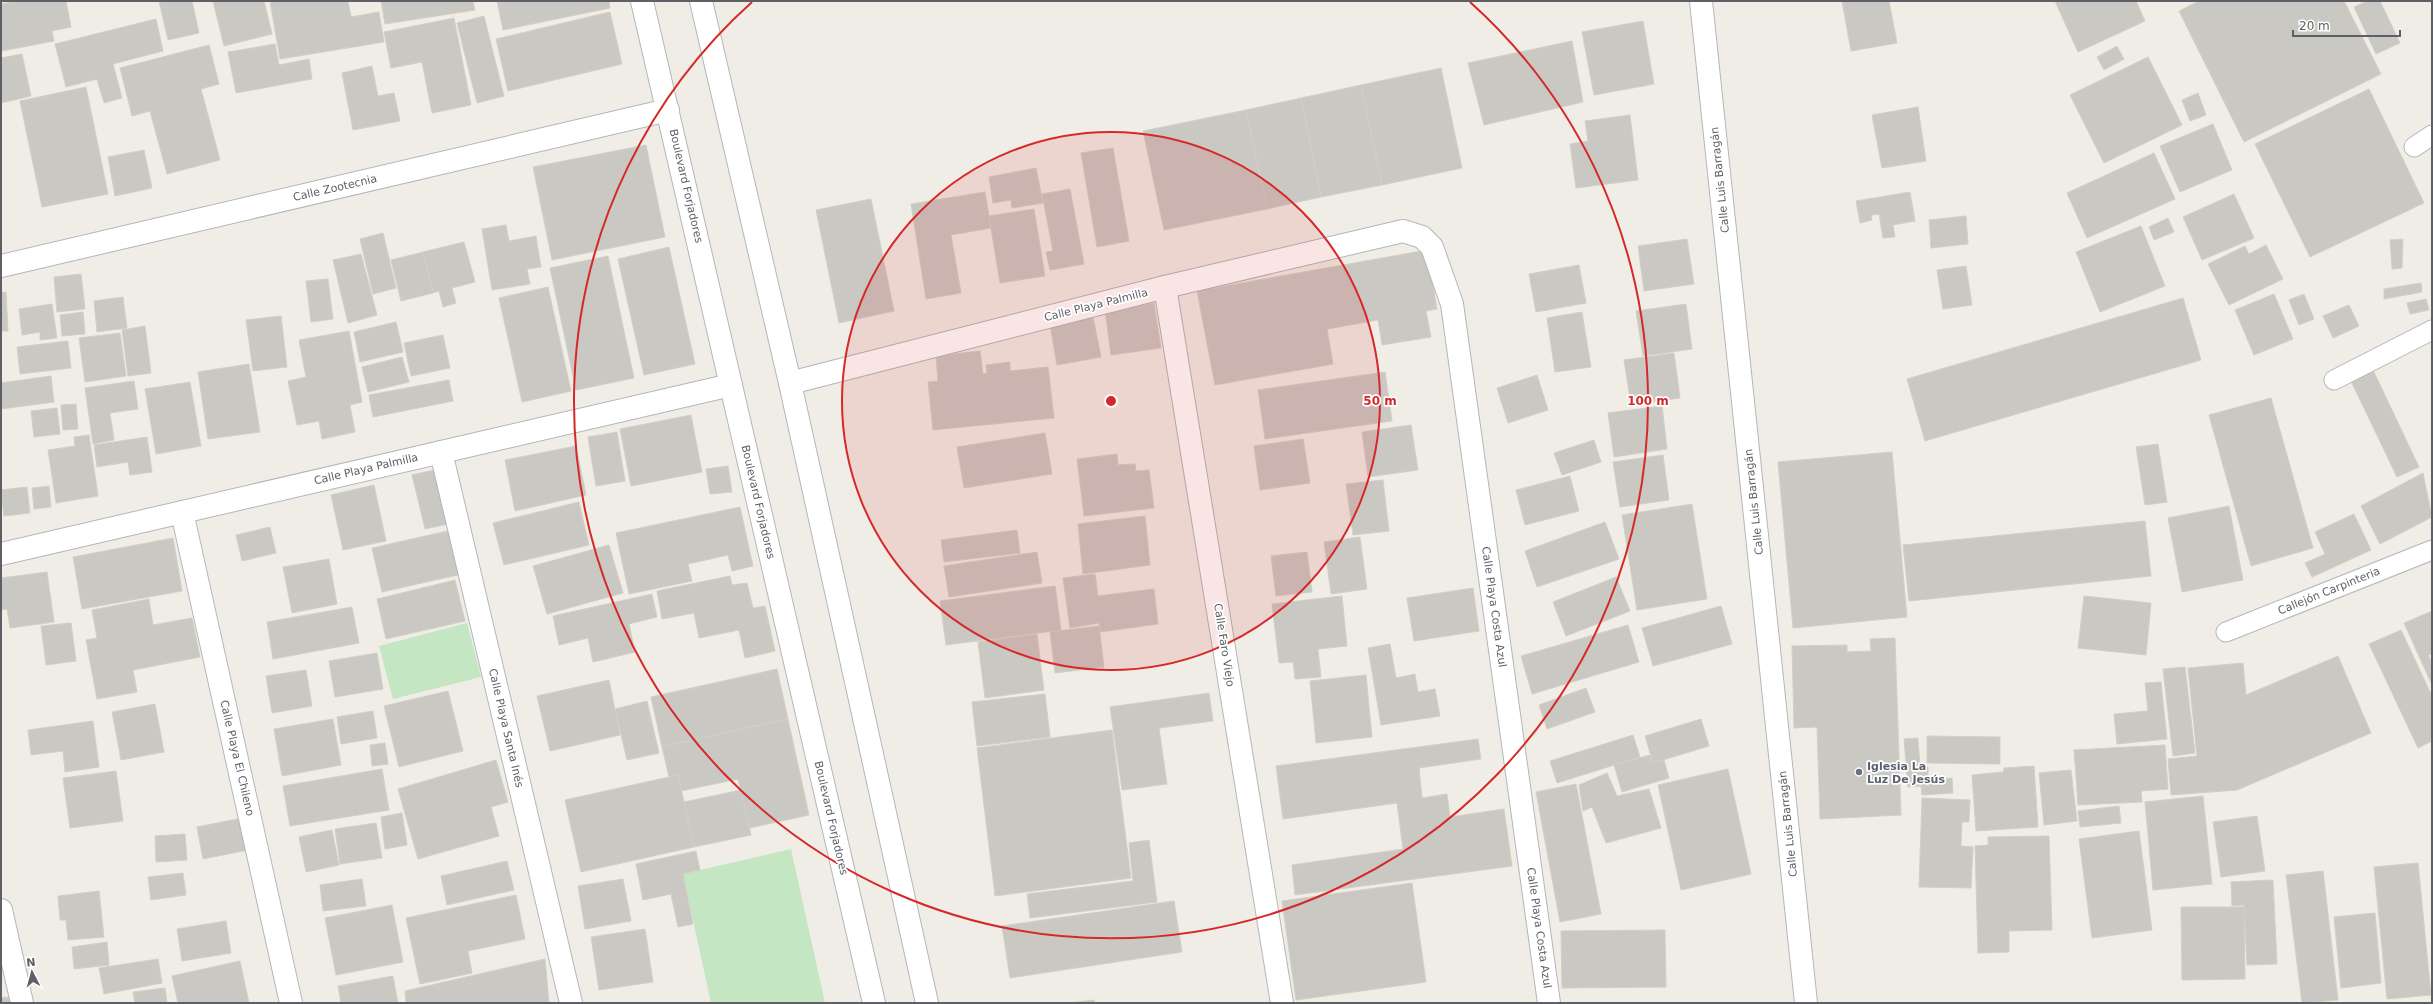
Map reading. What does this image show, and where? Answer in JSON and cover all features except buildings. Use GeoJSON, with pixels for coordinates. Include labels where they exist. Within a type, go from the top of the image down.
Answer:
{"type":"FeatureCollection","features":[{"type":"Feature","properties":{"kind":"street","name":"Boulevard Forjadores"},"geometry":{"type":"LineString","coordinates":[[642,1],[874,1003]]}},
{"type":"Feature","properties":{"kind":"street"},"geometry":{"type":"LineString","coordinates":[[701,1],[790,382],[927,1003]]}},
{"type":"Feature","properties":{"kind":"street","name":"Calle Luis Barragán"},"geometry":{"type":"LineString","coordinates":[[1701,1],[1806,1003]]}},
{"type":"Feature","properties":{"kind":"street","name":"Calle Zootecnia"},"geometry":{"type":"LineString","coordinates":[[1,266],[668,110]]}},
{"type":"Feature","properties":{"kind":"street","name":"Calle Playa Palmilla"},"geometry":{"type":"LineString","coordinates":[[790,382],[1166,287],[1403,231]]}},
{"type":"Feature","properties":{"kind":"street","name":"Calle Playa Costa Azul"},"geometry":{"type":"LineString","coordinates":[[1403,231],[1422,237],[1432,247],[1452,304],[1549,1003]]}},
{"type":"Feature","properties":{"kind":"street","name":"Calle Faro Viejo"},"geometry":{"type":"LineString","coordinates":[[1166,287],[1282,1003]]}},
{"type":"Feature","properties":{"kind":"street","name":"Calle Playa Palmilla"},"geometry":{"type":"LineString","coordinates":[[1,554],[731,385]]}},
{"type":"Feature","properties":{"kind":"street","name":"Calle Playa Santa Inés"},"geometry":{"type":"LineString","coordinates":[[441,452],[571,1003]]}},
{"type":"Feature","properties":{"kind":"street","name":"Calle Playa El Chileno"},"geometry":{"type":"LineString","coordinates":[[182,512],[291,1003]]}},
{"type":"Feature","properties":{"kind":"street"},"geometry":{"type":"LineString","coordinates":[[1,910],[22,1003]]}},
{"type":"Feature","properties":{"kind":"lane"},"geometry":{"type":"LineString","coordinates":[[2414,147],[2432,135]]}},
{"type":"Feature","properties":{"kind":"lane"},"geometry":{"type":"LineString","coordinates":[[2334,380],[2432,330]]}},
{"type":"Feature","properties":{"kind":"lane","name":"Callejón Carpinteria"},"geometry":{"type":"LineString","coordinates":[[2226,632],[2432,550]]}},
{"type":"Feature","properties":{"kind":"green space"},"geometry":{"type":"Polygon","coordinates":[[[467,623],[481,677],[393,699],[379,646],[467,623]]]}},
{"type":"Feature","properties":{"kind":"green space"},"geometry":{"type":"Polygon","coordinates":[[[791,849],[825,1003],[711,1003],[683,874],[791,849]]]}},
{"type":"Feature","properties":{"kind":"place","name":"Iglesia La Luz De Jesús"},"geometry":{"type":"Point","coordinates":[1859,772]}}]}
